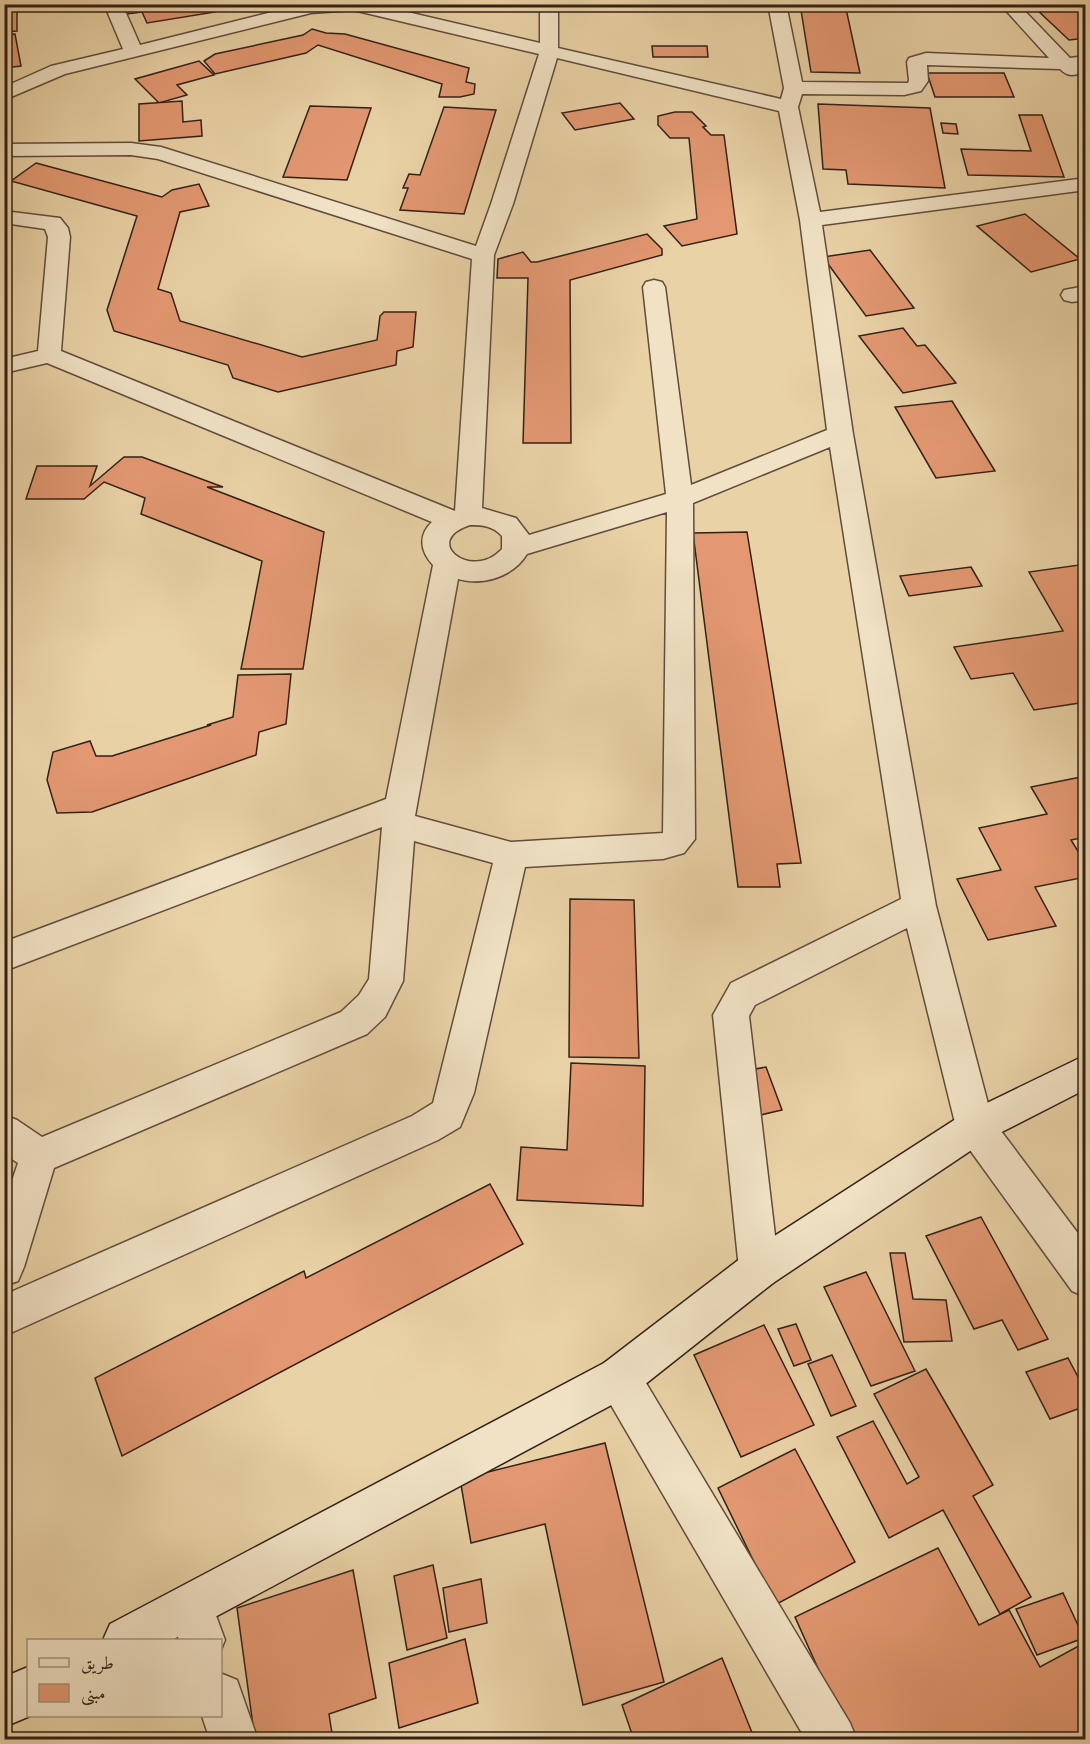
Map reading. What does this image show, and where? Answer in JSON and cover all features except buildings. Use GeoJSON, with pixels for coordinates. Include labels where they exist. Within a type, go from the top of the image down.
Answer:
{"type":"FeatureCollection","features":[{"type":"Feature","properties":{"kind":"street"},"geometry":{"type":"LineString","coordinates":[[113,4],[134,53]]}},
{"type":"Feature","properties":{"kind":"street"},"geometry":{"type":"LineString","coordinates":[[460,518],[483,255],[502,204],[549,53],[549,4]]}},
{"type":"Feature","properties":{"kind":"street"},"geometry":{"type":"LineString","coordinates":[[777,4],[811,220],[840,434],[919,906],[975,1127],[1086,1277]]}},
{"type":"Feature","properties":{"kind":"street"},"geometry":{"type":"LineString","coordinates":[[1008,4],[1086,83]]}},
{"type":"Feature","properties":{"kind":"street"},"geometry":{"type":"LineString","coordinates":[[4,94],[58,70],[311,8],[336,5],[352,5],[549,53],[791,98],[914,87],[919,81],[916,62],[926,59],[1065,64],[1086,62]]}},
{"type":"Feature","properties":{"kind":"street"},"geometry":{"type":"LineString","coordinates":[[4,150],[131,148],[161,153],[483,255]]}},
{"type":"Feature","properties":{"kind":"street"},"geometry":{"type":"LineString","coordinates":[[811,220],[1086,184]]}},
{"type":"Feature","properties":{"kind":"street"},"geometry":{"type":"LineString","coordinates":[[4,217],[52,223],[57,228],[59,237],[49,355]]}},
{"type":"Feature","properties":{"kind":"street"},"geometry":{"type":"LineString","coordinates":[[4,957],[400,816],[511,855],[663,846],[673,844],[679,839],[680,499],[654,287]]}},
{"type":"Feature","properties":{"kind":"street"},"geometry":{"type":"LineString","coordinates":[[4,366],[49,355],[460,518]]}},
{"type":"Feature","properties":{"kind":"street"},"geometry":{"type":"LineString","coordinates":[[517,548],[680,499],[840,434]]}},
{"type":"Feature","properties":{"kind":"street"},"geometry":{"type":"LineString","coordinates":[[488,516],[505,523],[515,534],[517,548],[510,559],[497,567],[471,571],[447,565],[436,554],[433,542],[439,529],[460,518],[488,516]]}},
{"type":"Feature","properties":{"kind":"street"},"geometry":{"type":"LineString","coordinates":[[4,1267],[39,1156],[354,1023],[372,1006],[386,981],[400,816],[447,565]]}},
{"type":"Feature","properties":{"kind":"street"},"geometry":{"type":"LineString","coordinates":[[4,1316],[424,1128],[447,1114],[456,1093],[511,855]]}},
{"type":"Feature","properties":{"kind":"street"},"geometry":{"type":"LineString","coordinates":[[759,1269],[731,1015],[743,994],[919,906]]}},
{"type":"Feature","properties":{"kind":"street"},"geometry":{"type":"LineString","coordinates":[[134,1639],[197,1624],[619,1378],[759,1269],[975,1127],[1086,1071]]}},
{"type":"Feature","properties":{"kind":"street"},"geometry":{"type":"LineString","coordinates":[[4,1132],[39,1156]]}},
{"type":"Feature","properties":{"kind":"street"},"geometry":{"type":"LineString","coordinates":[[619,1378],[833,1740]]}},
{"type":"Feature","properties":{"kind":"street"},"geometry":{"type":"LineString","coordinates":[[4,1704],[27,1692]]}},
{"type":"Feature","properties":{"kind":"street"},"geometry":{"type":"LineString","coordinates":[[222,1703],[234,1740]]}}]}
